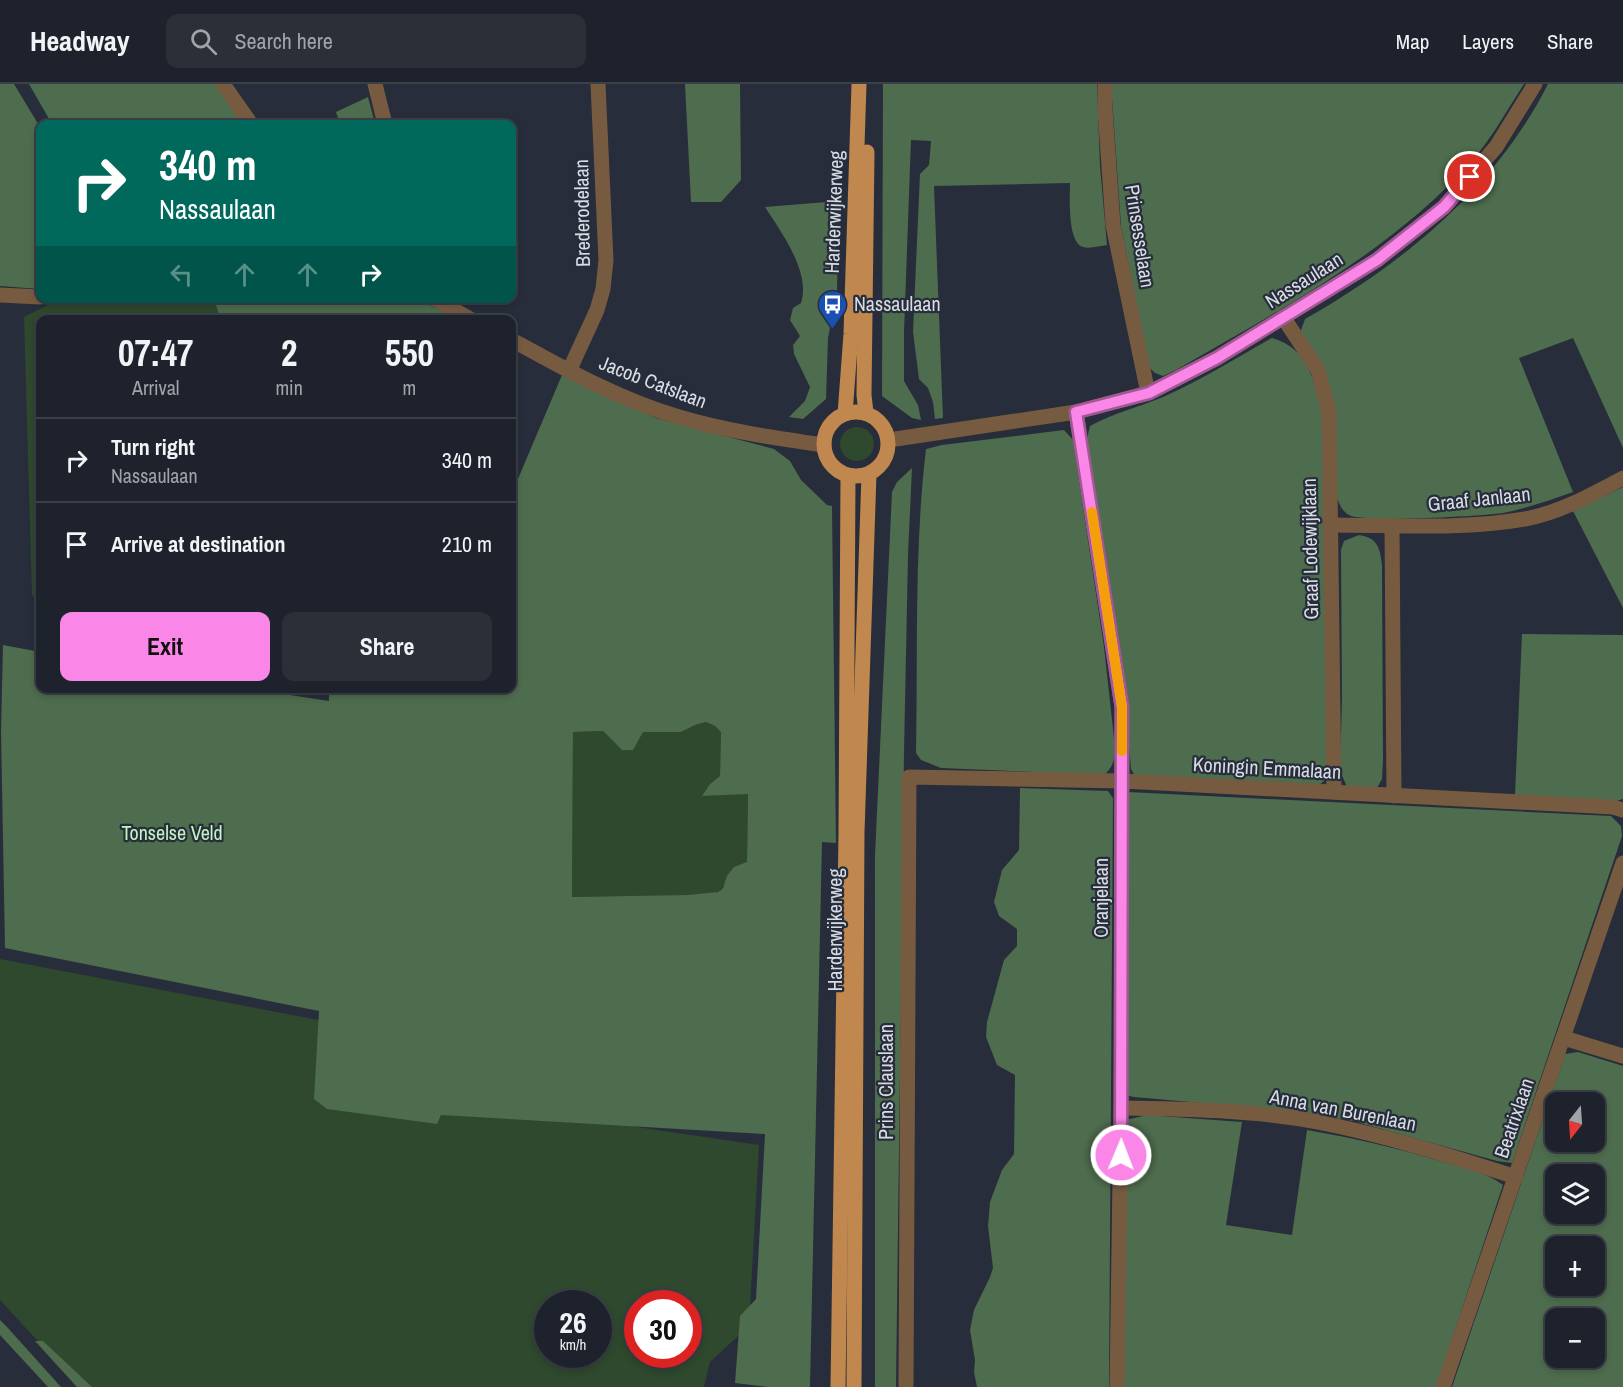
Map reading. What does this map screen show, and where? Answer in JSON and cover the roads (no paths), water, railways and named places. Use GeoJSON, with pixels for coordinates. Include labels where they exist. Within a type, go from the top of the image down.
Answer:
{"type":"FeatureCollection","features":[{"type":"Feature","properties":{"kind":"main road","name":"Harderwijkerweg"},"geometry":{"type":"LineString","coordinates":[[845,414],[851,334],[859,84]]}},
{"type":"Feature","properties":{"kind":"main road","name":"Harderwijkerweg"},"geometry":{"type":"LineString","coordinates":[[866,413],[864,395],[868,84]]}},
{"type":"Feature","properties":{"kind":"main road"},"geometry":{"type":"LineString","coordinates":[[855,411],[866,413],[881,423],[889,440],[888,451],[885,461],[878,469],[869,474],[848,476],[839,472],[831,464],[826,455],[825,435],[829,426],[845,414],[855,411]]}},
{"type":"Feature","properties":{"kind":"main road","name":"Harderwijkerweg"},"geometry":{"type":"LineString","coordinates":[[854,1387],[857,832],[869,474]]}},
{"type":"Feature","properties":{"kind":"main road","name":"Harderwijkerweg"},"geometry":{"type":"LineString","coordinates":[[838,1387],[847,820],[848,476]]}},
{"type":"Feature","properties":{"kind":"street"},"geometry":{"type":"LineString","coordinates":[[223,84],[248,120]]}},
{"type":"Feature","properties":{"kind":"street"},"geometry":{"type":"LineString","coordinates":[[375,84],[384,120]]}},
{"type":"Feature","properties":{"kind":"street","name":"Brederodelaan"},"geometry":{"type":"LineString","coordinates":[[569,371],[597,310],[603,289],[606,260],[598,84]]}},
{"type":"Feature","properties":{"kind":"street","name":"Prinsesselaan"},"geometry":{"type":"LineString","coordinates":[[1105,84],[1113,225],[1149,393]]}},
{"type":"Feature","properties":{"kind":"street","name":"Nassaulaan"},"geometry":{"type":"LineString","coordinates":[[889,440],[1076,412],[1149,393],[1217,358],[1377,260],[1444,207],[1496,147],[1535,84]]}},
{"type":"Feature","properties":{"kind":"street"},"geometry":{"type":"LineString","coordinates":[[0,295],[36,297]]}},
{"type":"Feature","properties":{"kind":"street"},"geometry":{"type":"LineString","coordinates":[[442,303],[463,315]]}},
{"type":"Feature","properties":{"kind":"street","name":"Graaf Lodewijklaan"},"geometry":{"type":"LineString","coordinates":[[1283,317],[1318,370],[1329,412],[1334,792]]}},
{"type":"Feature","properties":{"kind":"street","name":"Jacob Catslaan"},"geometry":{"type":"LineString","coordinates":[[516,342],[569,371],[677,417],[758,435],[824,445]]}},
{"type":"Feature","properties":{"kind":"street","name":"Oranjelaan"},"geometry":{"type":"LineString","coordinates":[[1076,412],[1122,707],[1121,1108],[1117,1387]]}},
{"type":"Feature","properties":{"kind":"street","name":"Graaf Janlaan"},"geometry":{"type":"LineString","coordinates":[[1331,525],[1460,526],[1527,518],[1582,500],[1623,478]]}},
{"type":"Feature","properties":{"kind":"street"},"geometry":{"type":"LineString","coordinates":[[1392,525],[1394,796]]}},
{"type":"Feature","properties":{"kind":"street","name":"Koningin Emmalaan"},"geometry":{"type":"LineString","coordinates":[[909,777],[1123,781],[1613,807],[1623,810]]}},
{"type":"Feature","properties":{"kind":"street","name":"Prins Clauslaan"},"geometry":{"type":"LineString","coordinates":[[906,1387],[909,777]]}},
{"type":"Feature","properties":{"kind":"street","name":"Beatrixlaan"},"geometry":{"type":"LineString","coordinates":[[1443,1387],[1623,863]]}},
{"type":"Feature","properties":{"kind":"street"},"geometry":{"type":"LineString","coordinates":[[1564,1038],[1623,1056]]}},
{"type":"Feature","properties":{"kind":"street","name":"Anna van Burenlaan"},"geometry":{"type":"LineString","coordinates":[[1121,1108],[1254,1113],[1318,1122],[1422,1147],[1516,1177]]}},
{"type":"Feature","properties":{"kind":"place","name":"Nassaulaan"},"geometry":{"type":"Point","coordinates":[833,330]}},
{"type":"Feature","properties":{"kind":"park label","name":"Tonselse Veld"},"geometry":{"type":"Point","coordinates":[172,833]}}]}
